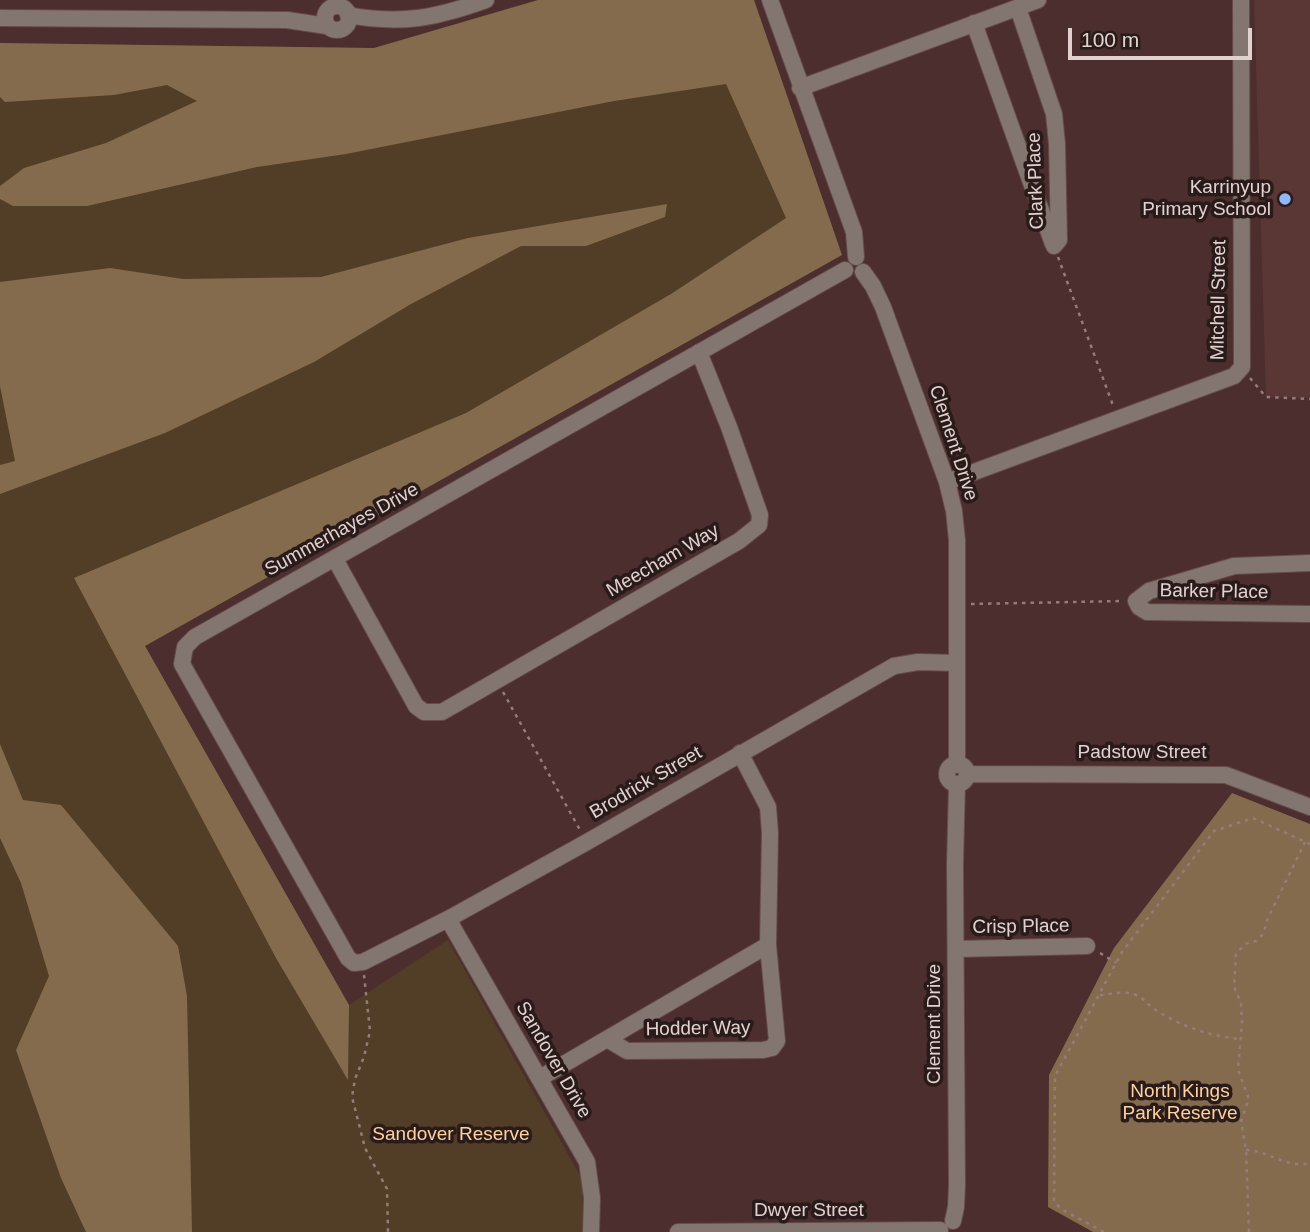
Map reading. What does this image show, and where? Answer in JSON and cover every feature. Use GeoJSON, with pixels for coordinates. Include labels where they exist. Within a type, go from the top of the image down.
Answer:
{"type":"FeatureCollection","features":[{"type":"Feature","properties":{"kind":"street"},"geometry":{"type":"LineString","coordinates":[[0,18],[287,20],[336,12],[379,21],[407,21],[446,14],[486,0]]}},
{"type":"Feature","properties":{"kind":"street","name":"Clement Drive"},"geometry":{"type":"LineString","coordinates":[[770,0],[854,232],[855,266],[873,286],[883,307],[947,482],[954,511],[961,774],[955,865],[957,1185],[956,1207],[948,1229]]}},
{"type":"Feature","properties":{"kind":"street"},"geometry":{"type":"LineString","coordinates":[[800,88],[1038,0]]}},
{"type":"Feature","properties":{"kind":"street","name":"Mitchell Street"},"geometry":{"type":"LineString","coordinates":[[947,482],[1234,376],[1241,367],[1241,0]]}},
{"type":"Feature","properties":{"kind":"street","name":"Clark Place"},"geometry":{"type":"LineString","coordinates":[[1018,8],[1054,114],[1059,240],[1054,246]]}},
{"type":"Feature","properties":{"kind":"street","name":"Clark Place"},"geometry":{"type":"LineString","coordinates":[[974,23],[1054,246]]}},
{"type":"Feature","properties":{"kind":"street","name":"Summerhayes Drive"},"geometry":{"type":"LineString","coordinates":[[363,962],[354,963],[348,958],[182,664],[185,647],[195,637],[855,266]]}},
{"type":"Feature","properties":{"kind":"street","name":"Meecham Way"},"geometry":{"type":"LineString","coordinates":[[335,559],[421,718],[442,712],[498,682],[739,541],[759,525],[760,515],[729,426],[699,352]]}},
{"type":"Feature","properties":{"kind":"street","name":"Barker Place"},"geometry":{"type":"LineString","coordinates":[[1310,564],[1234,566],[1149,591],[1136,601],[1139,607],[1147,612],[1310,614]]}},
{"type":"Feature","properties":{"kind":"street","name":"Brodrick Street"},"geometry":{"type":"LineString","coordinates":[[363,962],[448,919],[587,842],[894,666],[918,662],[956,663]]}},
{"type":"Feature","properties":{"kind":"street","name":"Hodder Way"},"geometry":{"type":"LineString","coordinates":[[607,1039],[627,1051],[748,1051],[772,1048],[777,1041],[768,945],[768,807],[740,753]]}},
{"type":"Feature","properties":{"kind":"street","name":"Padstow Street"},"geometry":{"type":"LineString","coordinates":[[961,774],[1226,775],[1310,807]]}},
{"type":"Feature","properties":{"kind":"street","name":"Sandover Drive"},"geometry":{"type":"LineString","coordinates":[[448,919],[587,1162],[592,1198],[591,1232]]}},
{"type":"Feature","properties":{"kind":"street","name":"Hodder Way"},"geometry":{"type":"LineString","coordinates":[[540,1078],[768,945]]}},
{"type":"Feature","properties":{"kind":"street","name":"Crisp Place"},"geometry":{"type":"LineString","coordinates":[[956,949],[1087,946]]}},
{"type":"Feature","properties":{"kind":"street","name":"Dwyer Street"},"geometry":{"type":"LineString","coordinates":[[678,1232],[948,1229]]}},
{"type":"Feature","properties":{"kind":"path"},"geometry":{"type":"LineString","coordinates":[[1054,246],[1118,417]]}},
{"type":"Feature","properties":{"kind":"path"},"geometry":{"type":"LineString","coordinates":[[1241,367],[1266,397],[1310,398]]}},
{"type":"Feature","properties":{"kind":"path"},"geometry":{"type":"LineString","coordinates":[[956,605],[1136,601]]}},
{"type":"Feature","properties":{"kind":"path"},"geometry":{"type":"LineString","coordinates":[[498,682],[587,842]]}},
{"type":"Feature","properties":{"kind":"path"},"geometry":{"type":"LineString","coordinates":[[1104,1232],[1061,1209],[1054,1201],[1055,1076],[1116,962],[1214,831],[1253,818],[1310,844]]}},
{"type":"Feature","properties":{"kind":"path"},"geometry":{"type":"LineString","coordinates":[[1249,1232],[1241,1121],[1249,1099],[1238,1070],[1241,1003],[1234,987],[1233,972],[1236,954],[1245,944],[1256,941],[1263,934],[1305,842]]}},
{"type":"Feature","properties":{"kind":"path"},"geometry":{"type":"LineString","coordinates":[[1087,946],[1116,962]]}},
{"type":"Feature","properties":{"kind":"path"},"geometry":{"type":"LineString","coordinates":[[363,962],[370,1031],[352,1097],[365,1148],[387,1189],[388,1232]]}},
{"type":"Feature","properties":{"kind":"path"},"geometry":{"type":"LineString","coordinates":[[1099,995],[1130,993],[1143,998],[1153,1009],[1187,1026],[1221,1037],[1239,1039]]}},
{"type":"Feature","properties":{"kind":"path"},"geometry":{"type":"LineString","coordinates":[[1245,1150],[1261,1150],[1272,1157],[1303,1165],[1310,1163]]}},
{"type":"Feature","properties":{"kind":"shaded area","name":"Karrinyup Primary School"},"geometry":{"type":"Polygon","coordinates":[[[1254,0],[1310,0],[1310,398],[1266,397],[1254,0]]]}},
{"type":"Feature","properties":{"kind":"green space","name":"Sandover Reserve"},"geometry":{"type":"Polygon","coordinates":[[[538,0],[754,0],[842,255],[145,646],[349,1005],[448,940],[582,1179],[583,1232],[0,1232],[0,43],[374,48],[538,0]]]}},
{"type":"Feature","properties":{"kind":"green space"},"geometry":{"type":"Polygon","coordinates":[[[538,0],[754,0],[842,255],[145,646],[349,1005],[348,1080],[276,958],[74,578],[466,413],[671,294],[786,218],[726,84],[614,101],[346,154],[257,167],[87,206],[13,206],[0,199],[0,186],[24,168],[106,143],[197,101],[167,85],[114,95],[5,102],[0,97],[0,43],[374,48],[538,0]]]}},
{"type":"Feature","properties":{"kind":"green space"},"geometry":{"type":"Polygon","coordinates":[[[667,204],[665,217],[586,246],[521,246],[411,304],[314,362],[165,433],[0,494],[0,465],[15,461],[0,386],[0,282],[110,268],[183,279],[321,277],[468,238],[667,204]]]}},
{"type":"Feature","properties":{"kind":"green space"},"geometry":{"type":"Polygon","coordinates":[[[0,744],[23,800],[61,805],[178,946],[187,996],[192,1232],[86,1232],[61,1178],[16,1050],[49,976],[21,883],[0,838],[0,744]]]}},
{"type":"Feature","properties":{"kind":"green space","name":"North Kings Park Reserve"},"geometry":{"type":"Polygon","coordinates":[[[1232,793],[1310,824],[1310,1232],[1093,1232],[1048,1207],[1049,1075],[1114,948],[1232,793]]]}},
{"type":"Feature","properties":{"kind":"place","name":"Karrinyup Primary School"},"geometry":{"type":"Point","coordinates":[1285,199]}}]}
